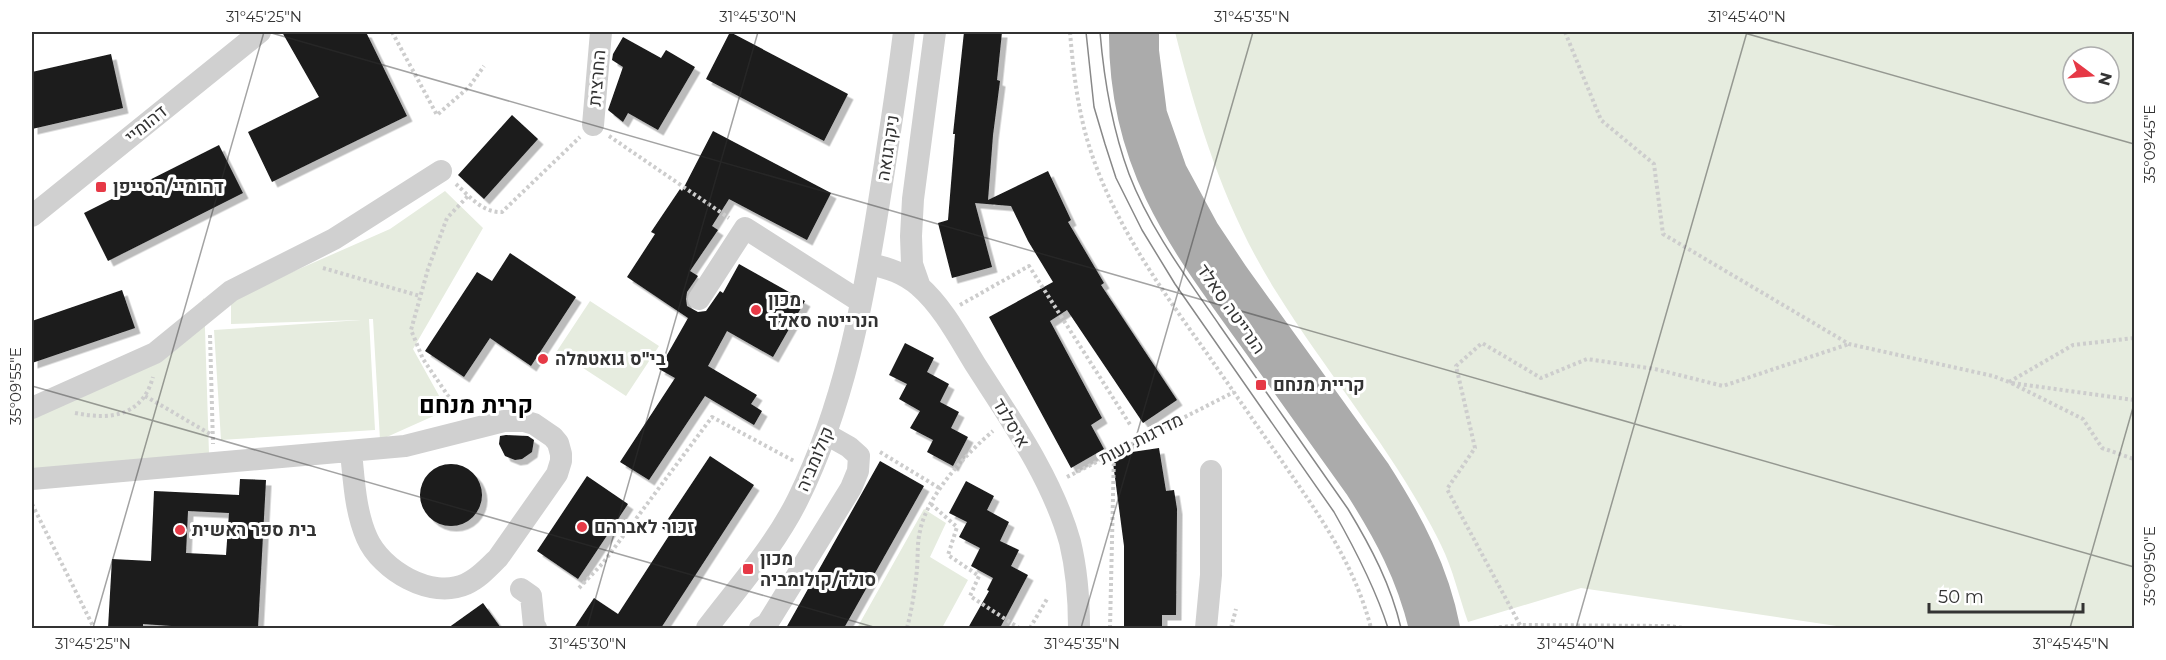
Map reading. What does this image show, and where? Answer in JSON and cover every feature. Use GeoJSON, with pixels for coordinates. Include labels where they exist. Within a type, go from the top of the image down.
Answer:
{"type":"FeatureCollection","features":[{"type":"Feature","properties":{"kind":"main road","name":"הנרייטה סאלד"},"geometry":{"type":"LineString","coordinates":[[1123,32],[1123,59],[1129,106],[1142,155],[1158,193],[1200,266],[1359,486],[1380,520],[1397,552],[1415,596],[1423,628]]}},
{"type":"Feature","properties":{"kind":"main road","name":"הנרייטה סאלד"},"geometry":{"type":"LineString","coordinates":[[1145,32],[1145,51],[1153,114],[1173,171],[1217,248],[1403,512],[1428,565],[1440,598],[1446,628]]}},
{"type":"Feature","properties":{"kind":"street","name":"החרצית"},"geometry":{"type":"LineString","coordinates":[[593,125],[601,32]]}},
{"type":"Feature","properties":{"kind":"street","name":"ניקרגואה"},"geometry":{"type":"LineString","coordinates":[[870,264],[904,32]]}},
{"type":"Feature","properties":{"kind":"street"},"geometry":{"type":"LineString","coordinates":[[920,287],[912,264],[913,199],[935,32]]}},
{"type":"Feature","properties":{"kind":"street","name":"דהומיי"},"geometry":{"type":"LineString","coordinates":[[32,216],[246,35]]}},
{"type":"Feature","properties":{"kind":"street"},"geometry":{"type":"LineString","coordinates":[[37,406],[67,390],[155,353],[231,291],[334,239],[441,171]]}},
{"type":"Feature","properties":{"kind":"street"},"geometry":{"type":"LineString","coordinates":[[699,299],[745,228],[861,302]]}},
{"type":"Feature","properties":{"kind":"street","name":"איסלנד"},"geometry":{"type":"LineString","coordinates":[[870,264],[903,274],[920,287],[944,315],[1009,417],[1061,515],[1076,570],[1079,628]]}},
{"type":"Feature","properties":{"kind":"street","name":"קולומביה"},"geometry":{"type":"LineString","coordinates":[[718,624],[798,500],[811,470],[832,420],[870,264]]}},
{"type":"Feature","properties":{"kind":"street"},"geometry":{"type":"LineString","coordinates":[[32,479],[405,446],[504,421],[524,421],[534,424],[553,436],[558,443],[561,461],[555,478],[487,570],[466,584],[455,588],[440,588],[403,577],[375,552],[363,527],[351,452]]}},
{"type":"Feature","properties":{"kind":"street"},"geometry":{"type":"LineString","coordinates":[[760,628],[767,624],[851,488],[858,471],[859,456],[849,447],[826,434]]}},
{"type":"Feature","properties":{"kind":"street"},"geometry":{"type":"LineString","coordinates":[[1206,628],[1211,575],[1211,471]]}},
{"type":"Feature","properties":{"kind":"street"},"geometry":{"type":"LineString","coordinates":[[521,589],[531,596],[536,628]]}},
{"type":"Feature","properties":{"kind":"path"},"geometry":{"type":"LineString","coordinates":[[392,32],[437,115],[469,87],[484,66]]}},
{"type":"Feature","properties":{"kind":"path"},"geometry":{"type":"LineString","coordinates":[[1070,32],[1074,76],[1087,140],[1107,192],[1132,242],[1161,289],[1320,517],[1345,557],[1363,600],[1371,628]]}},
{"type":"Feature","properties":{"kind":"path"},"geometry":{"type":"LineString","coordinates":[[1565,32],[1601,120],[1654,164],[1663,234],[1849,344],[1993,376],[2009,382],[2084,419],[2102,448],[2134,459]]}},
{"type":"Feature","properties":{"kind":"path"},"geometry":{"type":"LineString","coordinates":[[441,171],[468,196],[493,213],[502,212],[593,125],[745,228]]}},
{"type":"Feature","properties":{"kind":"path"},"geometry":{"type":"LineString","coordinates":[[468,196],[447,218],[428,268],[411,330],[423,359],[471,429]]}},
{"type":"Feature","properties":{"kind":"path"},"geometry":{"type":"LineString","coordinates":[[293,259],[420,296]]}},
{"type":"Feature","properties":{"kind":"path"},"geometry":{"type":"LineString","coordinates":[[944,315],[1029,266],[1131,426]]}},
{"type":"Feature","properties":{"kind":"path"},"geometry":{"type":"LineString","coordinates":[[209,307],[214,463]]}},
{"type":"Feature","properties":{"kind":"path"},"geometry":{"type":"LineString","coordinates":[[2009,382],[2073,345],[2134,338]]}},
{"type":"Feature","properties":{"kind":"path"},"geometry":{"type":"LineString","coordinates":[[1519,627],[1448,489],[1475,448],[1456,366],[1464,358],[1482,343],[1541,378],[1587,359],[1655,369],[1723,386],[1849,344]]}},
{"type":"Feature","properties":{"kind":"path"},"geometry":{"type":"LineString","coordinates":[[37,406],[108,417],[131,409],[145,396],[156,365],[155,353]]}},
{"type":"Feature","properties":{"kind":"path"},"geometry":{"type":"LineString","coordinates":[[2009,382],[2134,400]]}},
{"type":"Feature","properties":{"kind":"path","name":"מדרגות נעות"},"geometry":{"type":"LineString","coordinates":[[1048,487],[1234,392]]}},
{"type":"Feature","properties":{"kind":"path"},"geometry":{"type":"LineString","coordinates":[[145,396],[212,435]]}},
{"type":"Feature","properties":{"kind":"path"},"geometry":{"type":"LineString","coordinates":[[579,588],[603,563],[712,417],[811,470]]}},
{"type":"Feature","properties":{"kind":"path"},"geometry":{"type":"LineString","coordinates":[[907,628],[915,587],[920,530],[931,504],[980,441],[1009,417]]}},
{"type":"Feature","properties":{"kind":"path"},"geometry":{"type":"LineString","coordinates":[[859,456],[877,450],[941,489]]}},
{"type":"Feature","properties":{"kind":"path"},"geometry":{"type":"LineString","coordinates":[[1110,628],[1114,453]]}},
{"type":"Feature","properties":{"kind":"path"},"geometry":{"type":"LineString","coordinates":[[32,504],[94,628]]}},
{"type":"Feature","properties":{"kind":"path"},"geometry":{"type":"LineString","coordinates":[[931,504],[957,527],[948,555],[979,576],[970,596],[1019,628]]}},
{"type":"Feature","properties":{"kind":"path"},"geometry":{"type":"LineString","coordinates":[[1030,628],[1047,599]]}},
{"type":"Feature","properties":{"kind":"path"},"geometry":{"type":"LineString","coordinates":[[1232,628],[1236,609]]}},
{"type":"Feature","properties":{"kind":"path"},"geometry":{"type":"LineString","coordinates":[[1494,628],[1670,626],[1683,628]]}},
{"type":"Feature","properties":{"kind":"shaded area"},"geometry":{"type":"Polygon","coordinates":[[[1175,32],[2134,32],[2134,628],[1850,628],[1581,588],[1468,622],[1445,554],[1423,512],[1384,448],[1297,325],[1259,263],[1228,199],[1193,100],[1175,32]]]}},
{"type":"Feature","properties":{"kind":"shaded area"},"geometry":{"type":"Polygon","coordinates":[[[445,191],[483,228],[413,349],[447,410],[380,440],[373,319],[369,319],[375,430],[221,440],[214,330],[361,320],[231,324],[231,299],[390,229],[445,191]]]}},
{"type":"Feature","properties":{"kind":"shaded area"},"geometry":{"type":"Polygon","coordinates":[[[204,298],[209,454],[32,471],[32,412],[161,356],[204,298]]]}},
{"type":"Feature","properties":{"kind":"shaded area"},"geometry":{"type":"Polygon","coordinates":[[[590,301],[659,346],[626,396],[557,351],[590,301]]]}},
{"type":"Feature","properties":{"kind":"shaded area"},"geometry":{"type":"Polygon","coordinates":[[[924,509],[946,523],[930,557],[968,580],[942,628],[857,628],[924,509]]]}},
{"type":"Feature","properties":{"kind":"building"},"geometry":{"type":"Polygon","coordinates":[[[282,32],[366,32],[407,116],[272,182],[248,132],[319,97],[282,32]]]}},
{"type":"Feature","properties":{"kind":"building"},"geometry":{"type":"Polygon","coordinates":[[[730,32],[848,94],[824,141],[706,79],[730,32]]]}},
{"type":"Feature","properties":{"kind":"building"},"geometry":{"type":"Polygon","coordinates":[[[964,32],[1002,32],[997,80],[1000,81],[988,200],[1048,171],[1071,220],[1068,222],[1104,283],[1101,285],[1177,400],[1143,423],[1067,310],[1050,321],[1102,418],[1091,425],[1104,449],[1071,468],[989,317],[1053,282],[1028,241],[1011,206],[975,203],[992,267],[952,278],[938,223],[948,220],[955,134],[953,134],[964,32]]]}},
{"type":"Feature","properties":{"kind":"building"},"geometry":{"type":"Polygon","coordinates":[[[623,37],[661,58],[666,50],[695,67],[658,130],[628,113],[623,122],[608,110],[623,67],[612,60],[613,54],[623,37]]]}},
{"type":"Feature","properties":{"kind":"building"},"geometry":{"type":"Polygon","coordinates":[[[111,54],[123,108],[32,129],[32,72],[111,54]]]}},
{"type":"Feature","properties":{"kind":"building"},"geometry":{"type":"Polygon","coordinates":[[[512,115],[538,139],[484,199],[458,175],[512,115]]]}},
{"type":"Feature","properties":{"kind":"building"},"geometry":{"type":"Polygon","coordinates":[[[713,131],[831,193],[807,240],[729,199],[712,226],[718,230],[690,271],[698,276],[687,292],[687,306],[698,312],[706,311],[720,291],[723,293],[739,264],[805,301],[773,357],[727,331],[708,366],[757,395],[751,404],[762,411],[754,425],[705,396],[649,480],[620,462],[675,378],[659,369],[688,318],[627,277],[655,234],[651,232],[680,189],[682,191],[713,131]]]}},
{"type":"Feature","properties":{"kind":"building"},"geometry":{"type":"Polygon","coordinates":[[[219,145],[243,193],[108,261],[84,213],[219,145]]]}},
{"type":"Feature","properties":{"kind":"building"},"geometry":{"type":"Polygon","coordinates":[[[510,253],[576,297],[531,366],[490,338],[464,377],[425,351],[477,272],[492,281],[510,253]]]}},
{"type":"Feature","properties":{"kind":"building"},"geometry":{"type":"Polygon","coordinates":[[[122,290],[135,328],[32,363],[32,321],[122,290]]]}},
{"type":"Feature","properties":{"kind":"building"},"geometry":{"type":"Polygon","coordinates":[[[905,343],[934,358],[927,372],[949,384],[940,402],[959,412],[951,428],[968,437],[953,466],[927,452],[933,440],[910,428],[920,411],[899,399],[907,384],[889,375],[905,343]]]}},
{"type":"Feature","properties":{"kind":"building"},"geometry":{"type":"Polygon","coordinates":[[[500,436],[528,436],[534,440],[532,452],[522,459],[515,460],[505,456],[499,444],[500,436]]]}},
{"type":"Feature","properties":{"kind":"building"},"geometry":{"type":"Polygon","coordinates":[[[1159,448],[1166,491],[1174,490],[1177,509],[1176,615],[1162,615],[1162,628],[1124,628],[1124,546],[1112,455],[1159,448]]]}},
{"type":"Feature","properties":{"kind":"building"},"geometry":{"type":"Polygon","coordinates":[[[710,456],[754,485],[661,628],[574,628],[594,598],[618,614],[670,534],[662,528],[710,456]]]}},
{"type":"Feature","properties":{"kind":"building"},"geometry":{"type":"Polygon","coordinates":[[[880,461],[924,486],[844,628],[786,628],[880,461]]]}},
{"type":"Feature","properties":{"kind":"building"},"geometry":{"type":"Polygon","coordinates":[[[451,464],[473,473],[482,495],[473,517],[451,526],[429,517],[420,495],[429,473],[451,464]]]}},
{"type":"Feature","properties":{"kind":"building","name":"זכור לאברהם"},"geometry":{"type":"Polygon","coordinates":[[[587,476],[628,504],[578,579],[537,551],[587,476]]]}},
{"type":"Feature","properties":{"kind":"building"},"geometry":{"type":"Polygon","coordinates":[[[240,479],[266,480],[258,628],[199,628],[143,624],[143,628],[108,628],[112,559],[151,561],[154,491],[239,495],[240,479]],[[188,511],[186,553],[226,555],[229,513],[188,511]]]}},
{"type":"Feature","properties":{"kind":"building"},"geometry":{"type":"Polygon","coordinates":[[[966,481],[994,496],[987,510],[1009,522],[1000,541],[1019,550],[1011,566],[1028,575],[1000,628],[968,628],[989,591],[987,590],[993,578],[971,566],[980,548],[959,537],[967,522],[949,513],[966,481]]]}},
{"type":"Feature","properties":{"kind":"building"},"geometry":{"type":"Polygon","coordinates":[[[483,603],[501,628],[448,628],[483,603]]]}},
{"type":"Feature","properties":{"kind":"tram line"},"geometry":{"type":"LineString","coordinates":[[1086,32],[1094,107],[1116,178],[1142,230],[1175,284],[1334,512],[1364,568],[1388,628]]}},
{"type":"Feature","properties":{"kind":"tram line"},"geometry":{"type":"LineString","coordinates":[[1100,32],[1113,122],[1129,174],[1147,214],[1182,271],[1348,509],[1379,567],[1392,597],[1401,628]]}},
{"type":"Feature","properties":{"kind":"place","name":"דהומיי/הסייפן"},"geometry":{"type":"Point","coordinates":[101,187]}},
{"type":"Feature","properties":{"kind":"place","name":"מכון הנרייטה סאלד"},"geometry":{"type":"Point","coordinates":[756,310]}},
{"type":"Feature","properties":{"kind":"place","name":"בי\"ס גואטמלה"},"geometry":{"type":"Point","coordinates":[543,359]}},
{"type":"Feature","properties":{"kind":"place","name":"קריית מנחם"},"geometry":{"type":"Point","coordinates":[1261,385]}},
{"type":"Feature","properties":{"kind":"place","name":"זכור לאברהם"},"geometry":{"type":"Point","coordinates":[582,527]}},
{"type":"Feature","properties":{"kind":"place","name":"בית ספר ראשית"},"geometry":{"type":"Point","coordinates":[180,530]}},
{"type":"Feature","properties":{"kind":"place","name":"מכון סולד/קולומביה"},"geometry":{"type":"Point","coordinates":[748,569]}},
{"type":"Feature","properties":{"kind":"district","name":"קרית מנחם"},"geometry":{"type":"Point","coordinates":[476,404]}}]}
